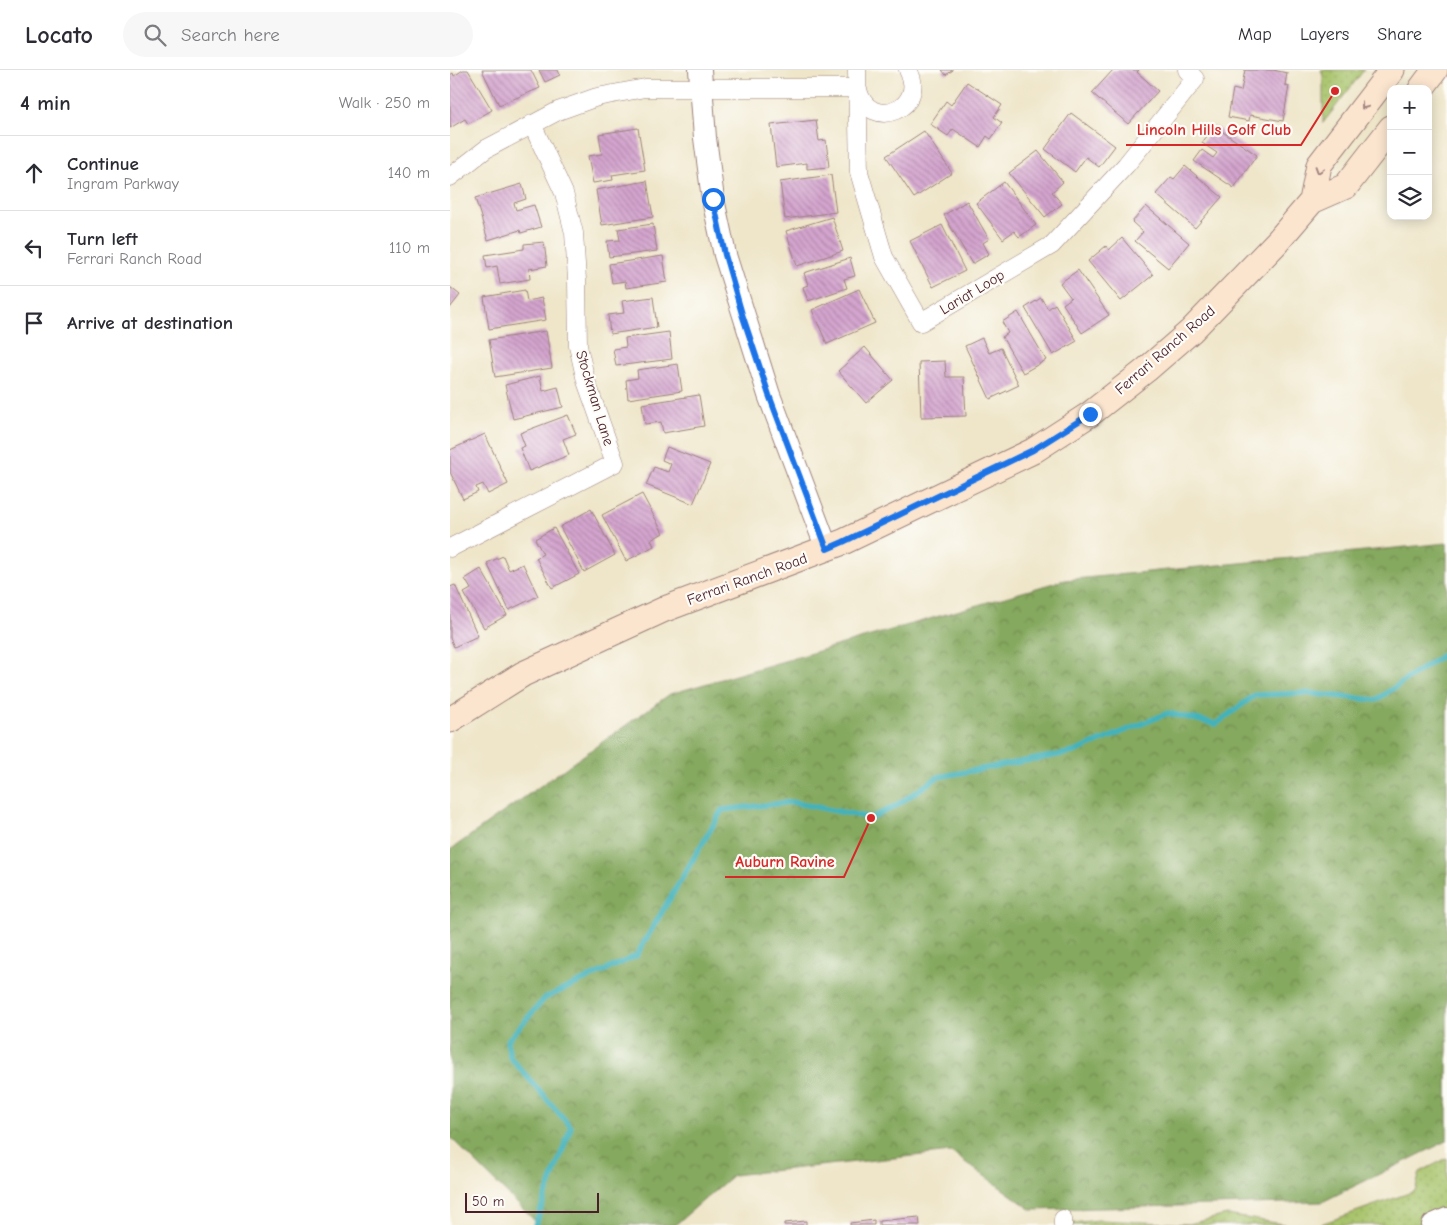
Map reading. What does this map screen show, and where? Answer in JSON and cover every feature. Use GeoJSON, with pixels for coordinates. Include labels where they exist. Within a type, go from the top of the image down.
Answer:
{"type":"FeatureCollection","features":[{"type":"Feature","properties":{"kind":"main road"},"geometry":{"type":"LineString","coordinates":[[1312,202],[1319,165],[1392,70]]}},
{"type":"Feature","properties":{"kind":"main road"},"geometry":{"type":"LineString","coordinates":[[1424,85],[1435,70]]}},
{"type":"Feature","properties":{"kind":"main road","name":"Ferrari Ranch Road"},"geometry":{"type":"LineString","coordinates":[[450,720],[523,674],[665,609],[843,542],[1033,450],[1090,414],[1146,370],[1191,330],[1277,242],[1312,202],[1346,186],[1389,130]]}},
{"type":"Feature","properties":{"kind":"street","name":"Lariat Loop"},"geometry":{"type":"LineString","coordinates":[[857,70],[859,172],[884,257],[921,322],[1052,245],[1126,165],[1195,79],[1187,70]]}},
{"type":"Feature","properties":{"kind":"street"},"geometry":{"type":"LineString","coordinates":[[862,70],[857,88],[860,96],[864,104],[871,110],[880,113],[897,110],[910,98],[912,80],[908,70]]}},
{"type":"Feature","properties":{"kind":"street"},"geometry":{"type":"LineString","coordinates":[[450,177],[486,149],[558,111],[597,97],[700,79],[857,88]]}},
{"type":"Feature","properties":{"kind":"street"},"geometry":{"type":"LineString","coordinates":[[700,79],[713,199],[725,255],[769,395],[827,549]]}},
{"type":"Feature","properties":{"kind":"street","name":"Stockman Lane"},"geometry":{"type":"LineString","coordinates":[[450,548],[615,463],[586,382],[578,346],[577,280],[572,225],[564,194],[532,124]]}},
{"type":"Feature","properties":{"kind":"street"},"geometry":{"type":"LineString","coordinates":[[1433,1225],[1447,1219]]}},
{"type":"Feature","properties":{"kind":"green space"},"geometry":{"type":"Polygon","coordinates":[[[1321,70],[1364,70],[1323,123],[1323,76],[1321,70]]]}},
{"type":"Feature","properties":{"kind":"green space"},"geometry":{"type":"Polygon","coordinates":[[[1447,543],[1447,1141],[1322,1202],[1032,1210],[951,1152],[733,1175],[675,1225],[539,1225],[450,1137],[450,850],[670,694],[1064,580],[1447,543]]]}},
{"type":"Feature","properties":{"kind":"green space"},"geometry":{"type":"Polygon","coordinates":[[[1447,1158],[1447,1212],[1415,1225],[1318,1225],[1415,1191],[1420,1172],[1447,1158]]]}},
{"type":"Feature","properties":{"kind":"green space"},"geometry":{"type":"Polygon","coordinates":[[[1227,1215],[1289,1225],[1072,1225],[1072,1223],[1099,1220],[1188,1224],[1227,1215]]]}},
{"type":"Feature","properties":{"kind":"building"},"geometry":{"type":"Polygon","coordinates":[[[463,70],[468,70],[492,110],[468,124],[465,119],[450,128],[450,75],[453,73],[454,76],[463,70]]]}},
{"type":"Feature","properties":{"kind":"building"},"geometry":{"type":"Polygon","coordinates":[[[482,70],[531,70],[540,88],[499,105],[482,70]]]}},
{"type":"Feature","properties":{"kind":"building"},"geometry":{"type":"Polygon","coordinates":[[[539,70],[558,70],[560,75],[545,82],[539,70]]]}},
{"type":"Feature","properties":{"kind":"building"},"geometry":{"type":"Polygon","coordinates":[[[942,70],[953,70],[946,75],[942,70]]]}},
{"type":"Feature","properties":{"kind":"building"},"geometry":{"type":"Polygon","coordinates":[[[1113,70],[1139,70],[1137,72],[1158,91],[1128,124],[1092,93],[1113,70]]]}},
{"type":"Feature","properties":{"kind":"building"},"geometry":{"type":"Polygon","coordinates":[[[1245,70],[1273,70],[1287,73],[1285,85],[1289,86],[1283,121],[1250,115],[1249,121],[1228,117],[1233,89],[1241,91],[1245,70]]]}},
{"type":"Feature","properties":{"kind":"building"},"geometry":{"type":"Polygon","coordinates":[[[967,82],[1002,105],[994,117],[1002,123],[991,139],[987,136],[980,147],[953,129],[948,136],[930,124],[946,101],[951,105],[967,82]]]}},
{"type":"Feature","properties":{"kind":"building"},"geometry":{"type":"Polygon","coordinates":[[[1071,113],[1115,146],[1099,167],[1086,157],[1075,172],[1045,149],[1071,113]]]}},
{"type":"Feature","properties":{"kind":"building"},"geometry":{"type":"Polygon","coordinates":[[[816,120],[819,141],[826,140],[829,167],[807,169],[807,163],[776,167],[771,125],[816,120]]]}},
{"type":"Feature","properties":{"kind":"building"},"geometry":{"type":"Polygon","coordinates":[[[1214,126],[1257,155],[1234,188],[1194,161],[1202,150],[1213,158],[1217,153],[1202,143],[1214,126]]]}},
{"type":"Feature","properties":{"kind":"building"},"geometry":{"type":"Polygon","coordinates":[[[638,128],[645,170],[612,175],[613,180],[593,183],[588,156],[602,154],[599,134],[638,128]]]}},
{"type":"Feature","properties":{"kind":"building"},"geometry":{"type":"Polygon","coordinates":[[[924,131],[952,173],[914,198],[886,156],[924,131]]]}},
{"type":"Feature","properties":{"kind":"building"},"geometry":{"type":"Polygon","coordinates":[[[1038,151],[1063,182],[1052,192],[1062,204],[1045,217],[1009,173],[1038,151]]]}},
{"type":"Feature","properties":{"kind":"building"},"geometry":{"type":"Polygon","coordinates":[[[1185,166],[1222,197],[1195,228],[1156,194],[1171,177],[1174,179],[1185,166]]]}},
{"type":"Feature","properties":{"kind":"building"},"geometry":{"type":"Polygon","coordinates":[[[831,175],[836,212],[785,219],[780,182],[831,175]]]}},
{"type":"Feature","properties":{"kind":"building"},"geometry":{"type":"Polygon","coordinates":[[[647,181],[653,217],[602,225],[596,190],[647,181]]]}},
{"type":"Feature","properties":{"kind":"building"},"geometry":{"type":"Polygon","coordinates":[[[1004,182],[1036,225],[1019,237],[1014,231],[1003,239],[976,203],[1004,182]]]}},
{"type":"Feature","properties":{"kind":"building"},"geometry":{"type":"Polygon","coordinates":[[[522,184],[526,199],[514,203],[516,210],[534,205],[541,227],[521,233],[520,230],[488,240],[475,198],[522,184]]]}},
{"type":"Feature","properties":{"kind":"building"},"geometry":{"type":"Polygon","coordinates":[[[967,201],[989,239],[983,243],[989,254],[972,264],[944,215],[967,201]]]}},
{"type":"Feature","properties":{"kind":"building"},"geometry":{"type":"Polygon","coordinates":[[[1146,206],[1189,243],[1168,268],[1135,241],[1143,232],[1132,222],[1146,206]]]}},
{"type":"Feature","properties":{"kind":"building"},"geometry":{"type":"Polygon","coordinates":[[[832,217],[843,251],[797,266],[786,231],[832,217]]]}},
{"type":"Feature","properties":{"kind":"building"},"geometry":{"type":"Polygon","coordinates":[[[653,224],[657,251],[609,257],[607,241],[620,240],[618,229],[653,224]]]}},
{"type":"Feature","properties":{"kind":"building"},"geometry":{"type":"Polygon","coordinates":[[[942,225],[965,271],[933,287],[910,241],[942,225]]]}},
{"type":"Feature","properties":{"kind":"building"},"geometry":{"type":"Polygon","coordinates":[[[1122,238],[1153,275],[1121,301],[1088,261],[1106,246],[1109,250],[1122,238]]]}},
{"type":"Feature","properties":{"kind":"building"},"geometry":{"type":"Polygon","coordinates":[[[544,242],[547,266],[529,269],[530,279],[500,284],[497,266],[487,268],[485,255],[524,249],[524,244],[544,242]]]}},
{"type":"Feature","properties":{"kind":"building"},"geometry":{"type":"Polygon","coordinates":[[[663,256],[667,282],[626,288],[625,281],[612,283],[609,264],[663,256]]]}},
{"type":"Feature","properties":{"kind":"building"},"geometry":{"type":"Polygon","coordinates":[[[850,258],[855,276],[844,279],[847,288],[808,301],[803,287],[808,285],[804,273],[850,258]]]}},
{"type":"Feature","properties":{"kind":"building"},"geometry":{"type":"Polygon","coordinates":[[[1078,270],[1109,315],[1082,333],[1063,304],[1071,298],[1060,283],[1078,270]]]}},
{"type":"Feature","properties":{"kind":"building"},"geometry":{"type":"Polygon","coordinates":[[[450,287],[460,295],[450,308],[450,287]]]}},
{"type":"Feature","properties":{"kind":"building"},"geometry":{"type":"Polygon","coordinates":[[[859,289],[875,323],[827,344],[812,310],[859,289]]]}},
{"type":"Feature","properties":{"kind":"building"},"geometry":{"type":"Polygon","coordinates":[[[525,290],[527,301],[542,298],[546,320],[489,329],[484,297],[525,290]]]}},
{"type":"Feature","properties":{"kind":"building"},"geometry":{"type":"Polygon","coordinates":[[[653,297],[657,327],[610,334],[608,315],[624,313],[622,301],[653,297]]]}},
{"type":"Feature","properties":{"kind":"building"},"geometry":{"type":"Polygon","coordinates":[[[1041,298],[1048,309],[1055,304],[1077,341],[1053,355],[1025,308],[1041,298]]]}},
{"type":"Feature","properties":{"kind":"building"},"geometry":{"type":"Polygon","coordinates":[[[1018,312],[1046,360],[1023,373],[1002,337],[1008,333],[1002,322],[1018,312]]]}},
{"type":"Feature","properties":{"kind":"building"},"geometry":{"type":"Polygon","coordinates":[[[546,331],[552,368],[495,377],[489,340],[546,331]]]}},
{"type":"Feature","properties":{"kind":"building"},"geometry":{"type":"Polygon","coordinates":[[[669,332],[672,359],[616,366],[613,349],[626,347],[625,338],[669,332]]]}},
{"type":"Feature","properties":{"kind":"building"},"geometry":{"type":"Polygon","coordinates":[[[982,338],[989,353],[1001,348],[1019,385],[990,399],[965,346],[982,338]]]}},
{"type":"Feature","properties":{"kind":"building"},"geometry":{"type":"Polygon","coordinates":[[[865,347],[893,380],[866,403],[838,371],[865,347]]]}},
{"type":"Feature","properties":{"kind":"building"},"geometry":{"type":"Polygon","coordinates":[[[945,361],[946,377],[964,377],[966,416],[921,417],[919,362],[945,361]]]}},
{"type":"Feature","properties":{"kind":"building"},"geometry":{"type":"Polygon","coordinates":[[[678,364],[682,391],[628,399],[626,380],[638,378],[637,370],[678,364]]]}},
{"type":"Feature","properties":{"kind":"building"},"geometry":{"type":"Polygon","coordinates":[[[540,376],[543,391],[558,387],[563,407],[513,419],[505,385],[540,376]]]}},
{"type":"Feature","properties":{"kind":"building"},"geometry":{"type":"Polygon","coordinates":[[[699,395],[704,426],[663,433],[661,422],[645,424],[642,404],[699,395]]]}},
{"type":"Feature","properties":{"kind":"building"},"geometry":{"type":"Polygon","coordinates":[[[568,415],[576,434],[563,439],[569,455],[529,471],[520,448],[525,446],[520,433],[568,415]]]}},
{"type":"Feature","properties":{"kind":"building"},"geometry":{"type":"Polygon","coordinates":[[[485,434],[508,484],[488,494],[483,484],[476,487],[478,492],[463,499],[450,472],[450,450],[485,434]]]}},
{"type":"Feature","properties":{"kind":"building"},"geometry":{"type":"Polygon","coordinates":[[[667,447],[710,464],[693,504],[646,485],[654,467],[668,472],[671,464],[662,460],[667,447]]]}},
{"type":"Feature","properties":{"kind":"building"},"geometry":{"type":"Polygon","coordinates":[[[642,494],[663,533],[651,540],[654,546],[626,561],[602,515],[642,494]]]}},
{"type":"Feature","properties":{"kind":"building"},"geometry":{"type":"Polygon","coordinates":[[[591,509],[615,555],[584,572],[560,527],[591,509]]]}},
{"type":"Feature","properties":{"kind":"building"},"geometry":{"type":"Polygon","coordinates":[[[554,528],[579,574],[552,588],[536,558],[543,554],[535,539],[554,528]]]}},
{"type":"Feature","properties":{"kind":"building"},"geometry":{"type":"Polygon","coordinates":[[[503,556],[509,570],[523,564],[538,596],[509,610],[487,563],[503,556]]]}},
{"type":"Feature","properties":{"kind":"building"},"geometry":{"type":"Polygon","coordinates":[[[481,569],[507,615],[484,628],[464,593],[471,589],[465,579],[481,569]]]}},
{"type":"Feature","properties":{"kind":"building"},"geometry":{"type":"Polygon","coordinates":[[[455,585],[478,636],[454,647],[450,638],[450,587],[455,585]]]}},
{"type":"Feature","properties":{"kind":"building"},"geometry":{"type":"Polygon","coordinates":[[[919,1217],[920,1225],[879,1225],[879,1221],[919,1217]]]}},
{"type":"Feature","properties":{"kind":"building"},"geometry":{"type":"Polygon","coordinates":[[[874,1220],[874,1225],[850,1225],[850,1223],[874,1220]]]}},
{"type":"Feature","properties":{"kind":"building"},"geometry":{"type":"Polygon","coordinates":[[[806,1221],[806,1225],[784,1225],[784,1223],[806,1221]]]}},
{"type":"Feature","properties":{"kind":"waterway"},"geometry":{"type":"LineString","coordinates":[[535,1225],[571,1127],[510,1057],[507,1041],[545,998],[636,956],[722,810],[792,802],[871,818],[894,807],[938,777],[1074,752],[1168,713],[1216,724],[1255,695],[1305,693],[1376,700],[1447,652]]}},
{"type":"Feature","properties":{"kind":"place","name":"Lincoln Hills Golf Club"},"geometry":{"type":"Point","coordinates":[1335,91]}},
{"type":"Feature","properties":{"kind":"place","name":"Auburn Ravine"},"geometry":{"type":"Point","coordinates":[871,818]}},
{"type":"Feature","properties":{"kind":"route"},"geometry":{"type":"LineString","coordinates":[[713,199],[725,255],[742,314],[769,395],[827,549],[1033,450],[1090,414]]}}]}
